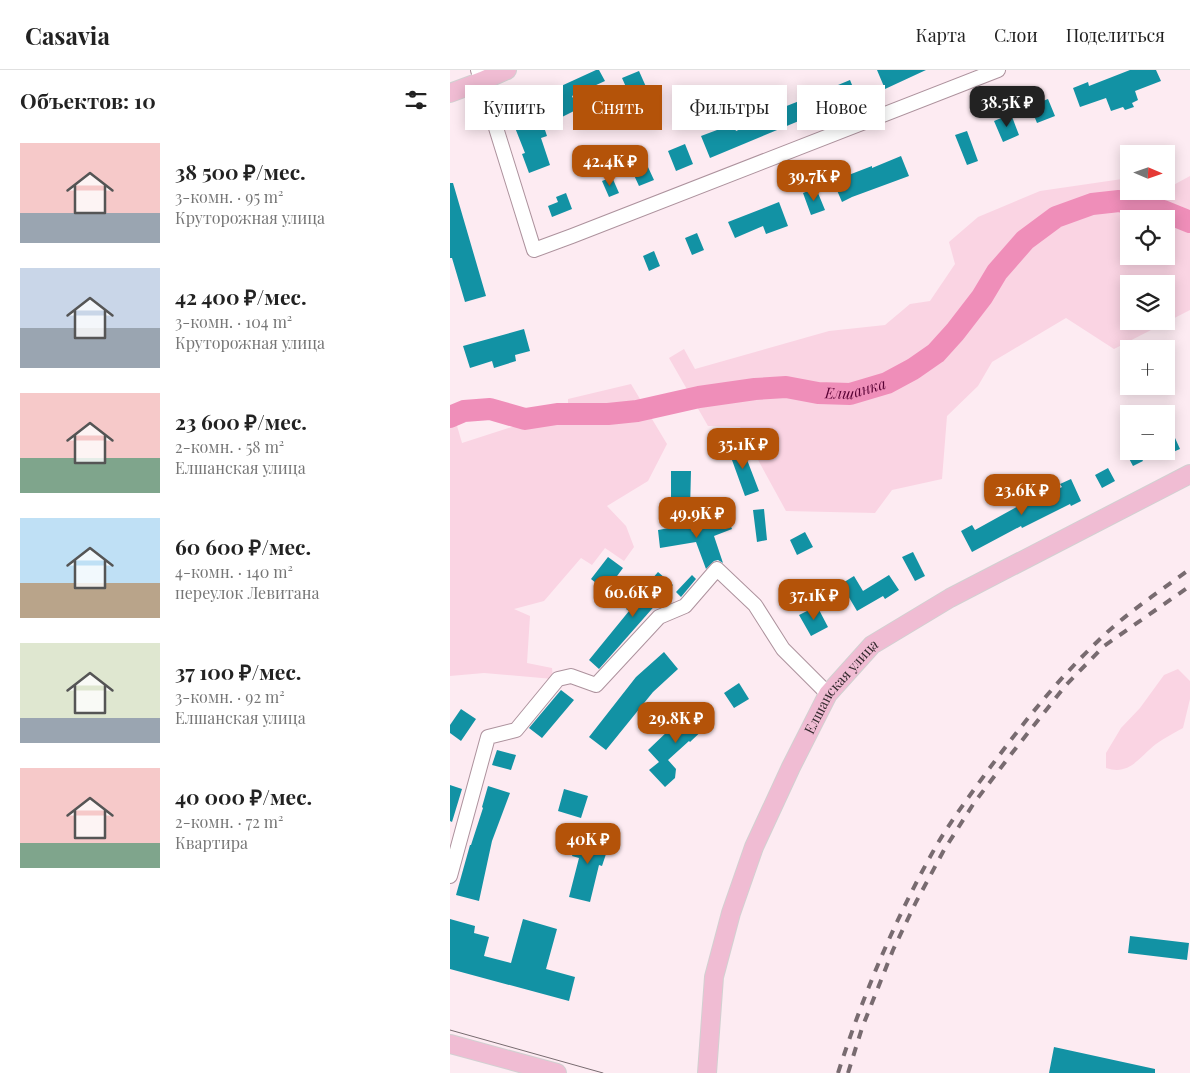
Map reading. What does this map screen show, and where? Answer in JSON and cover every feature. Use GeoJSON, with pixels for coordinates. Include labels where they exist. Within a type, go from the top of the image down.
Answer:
{"type":"FeatureCollection","features":[{"type":"Feature","properties":{"kind":"main road"},"geometry":{"type":"LineString","coordinates":[[450,93],[480,76],[507,70]]}},
{"type":"Feature","properties":{"kind":"main road","name":"Елшанская улица"},"geometry":{"type":"LineString","coordinates":[[707,1072],[714,977],[731,913],[754,846],[828,694],[872,646],[950,598],[1190,474]]}},
{"type":"Feature","properties":{"kind":"main road"},"geometry":{"type":"LineString","coordinates":[[450,1044],[556,1073]]}},
{"type":"Feature","properties":{"kind":"street"},"geometry":{"type":"LineString","coordinates":[[480,76],[534,250],[582,233],[998,70]]}},
{"type":"Feature","properties":{"kind":"street"},"geometry":{"type":"LineString","coordinates":[[450,876],[488,737],[516,730],[558,679],[571,676],[596,686],[659,617],[685,606],[717,570],[755,605],[783,649],[828,694]]}},
{"type":"Feature","properties":{"kind":"shaded area"},"geometry":{"type":"Polygon","coordinates":[[[1190,176],[1190,310],[1175,318],[1175,275],[1120,275],[1120,330],[1151,330],[1132,340],[1120,340],[1120,346],[1114,349],[1066,318],[992,362],[978,386],[947,416],[942,479],[892,490],[875,513],[786,511],[740,427],[708,426],[669,358],[684,349],[695,369],[829,331],[885,325],[910,304],[930,301],[955,264],[949,242],[978,217],[1040,191],[1120,179],[1120,200],[1139,200],[1140,202],[1144,200],[1175,200],[1175,184],[1190,176]]]}},
{"type":"Feature","properties":{"kind":"shaded area"},"geometry":{"type":"Polygon","coordinates":[[[631,384],[667,444],[648,481],[607,506],[626,526],[634,547],[624,561],[605,548],[592,565],[581,558],[544,601],[514,609],[530,616],[527,663],[552,668],[553,679],[484,673],[450,676],[450,412],[453,412],[462,443],[568,409],[568,399],[631,384]]]}},
{"type":"Feature","properties":{"kind":"shaded area"},"geometry":{"type":"Polygon","coordinates":[[[1178,669],[1190,681],[1190,699],[1183,728],[1159,742],[1134,764],[1122,769],[1106,768],[1106,753],[1121,728],[1140,708],[1164,675],[1178,669]]]}},
{"type":"Feature","properties":{"kind":"building"},"geometry":{"type":"Polygon","coordinates":[[[596,70],[599,70],[605,81],[596,85],[573,85],[573,112],[563,116],[563,85],[596,70]]]}},
{"type":"Feature","properties":{"kind":"building"},"geometry":{"type":"Polygon","coordinates":[[[877,70],[926,70],[885,89],[885,85],[877,70]]]}},
{"type":"Feature","properties":{"kind":"building"},"geometry":{"type":"Polygon","coordinates":[[[1130,70],[1156,70],[1161,81],[1135,91],[1138,100],[1132,103],[1134,107],[1125,110],[1123,107],[1111,111],[1106,98],[1080,107],[1073,88],[1088,82],[1089,86],[1130,70]]]}},
{"type":"Feature","properties":{"kind":"building"},"geometry":{"type":"Polygon","coordinates":[[[639,71],[645,85],[625,85],[622,78],[639,71]]]}},
{"type":"Feature","properties":{"kind":"building"},"geometry":{"type":"Polygon","coordinates":[[[850,80],[852,85],[838,85],[850,80]]]}},
{"type":"Feature","properties":{"kind":"building"},"geometry":{"type":"Polygon","coordinates":[[[1048,99],[1055,116],[1037,123],[1030,106],[1048,99]]]}},
{"type":"Feature","properties":{"kind":"building"},"geometry":{"type":"Polygon","coordinates":[[[797,102],[797,122],[787,126],[787,106],[797,102]]]}},
{"type":"Feature","properties":{"kind":"building"},"geometry":{"type":"Polygon","coordinates":[[[1011,114],[1019,135],[1003,142],[994,121],[1011,114]]]}},
{"type":"Feature","properties":{"kind":"building"},"geometry":{"type":"Polygon","coordinates":[[[516,130],[545,130],[547,136],[541,138],[550,165],[529,173],[522,154],[525,153],[516,130]]]}},
{"type":"Feature","properties":{"kind":"building"},"geometry":{"type":"Polygon","coordinates":[[[717,130],[777,130],[710,158],[701,136],[717,130]]]}},
{"type":"Feature","properties":{"kind":"building"},"geometry":{"type":"Polygon","coordinates":[[[967,131],[978,161],[967,165],[955,135],[967,131]]]}},
{"type":"Feature","properties":{"kind":"building"},"geometry":{"type":"Polygon","coordinates":[[[685,144],[693,164],[676,171],[668,151],[685,144]]]}},
{"type":"Feature","properties":{"kind":"building"},"geometry":{"type":"Polygon","coordinates":[[[901,156],[909,176],[842,202],[833,181],[901,156]]]}},
{"type":"Feature","properties":{"kind":"building"},"geometry":{"type":"Polygon","coordinates":[[[648,167],[654,180],[639,186],[633,173],[648,167]]]}},
{"type":"Feature","properties":{"kind":"building"},"geometry":{"type":"Polygon","coordinates":[[[612,177],[619,193],[609,197],[602,181],[612,177]]]}},
{"type":"Feature","properties":{"kind":"building"},"geometry":{"type":"Polygon","coordinates":[[[450,183],[453,183],[486,296],[465,302],[452,258],[450,258],[450,183]]]}},
{"type":"Feature","properties":{"kind":"building"},"geometry":{"type":"Polygon","coordinates":[[[816,188],[825,210],[811,215],[803,193],[816,188]]]}},
{"type":"Feature","properties":{"kind":"building"},"geometry":{"type":"Polygon","coordinates":[[[566,193],[572,209],[552,217],[548,206],[558,202],[556,197],[566,193]]]}},
{"type":"Feature","properties":{"kind":"building"},"geometry":{"type":"Polygon","coordinates":[[[779,202],[788,226],[766,234],[763,226],[735,238],[728,222],[779,202]]]}},
{"type":"Feature","properties":{"kind":"building"},"geometry":{"type":"Polygon","coordinates":[[[697,233],[704,250],[692,255],[685,238],[697,233]]]}},
{"type":"Feature","properties":{"kind":"building"},"geometry":{"type":"Polygon","coordinates":[[[654,251],[660,266],[649,271],[643,256],[654,251]]]}},
{"type":"Feature","properties":{"kind":"building"},"geometry":{"type":"Polygon","coordinates":[[[524,329],[530,351],[515,355],[516,361],[494,368],[492,361],[470,368],[463,346],[524,329]]]}},
{"type":"Feature","properties":{"kind":"building"},"geometry":{"type":"Polygon","coordinates":[[[1175,438],[1180,449],[1175,451],[1175,438]]]}},
{"type":"Feature","properties":{"kind":"building"},"geometry":{"type":"Polygon","coordinates":[[[741,444],[759,491],[745,496],[728,449],[741,444]]]}},
{"type":"Feature","properties":{"kind":"building"},"geometry":{"type":"Polygon","coordinates":[[[1130,460],[1142,460],[1143,461],[1133,466],[1130,460]]]}},
{"type":"Feature","properties":{"kind":"building"},"geometry":{"type":"Polygon","coordinates":[[[1108,468],[1115,481],[1102,488],[1095,475],[1108,468]]]}},
{"type":"Feature","properties":{"kind":"building"},"geometry":{"type":"Polygon","coordinates":[[[671,471],[691,471],[690,510],[671,510],[671,471]]]}},
{"type":"Feature","properties":{"kind":"building"},"geometry":{"type":"Polygon","coordinates":[[[1071,479],[1081,501],[1071,506],[1070,504],[1022,528],[1021,526],[972,552],[961,531],[972,525],[975,530],[1022,504],[1023,506],[1062,487],[1060,484],[1071,479]]]}},
{"type":"Feature","properties":{"kind":"building"},"geometry":{"type":"Polygon","coordinates":[[[764,509],[767,540],[757,542],[753,510],[764,509]]]}},
{"type":"Feature","properties":{"kind":"building"},"geometry":{"type":"Polygon","coordinates":[[[728,519],[732,529],[714,536],[723,563],[718,560],[714,561],[706,569],[696,542],[660,548],[658,530],[691,524],[692,532],[716,523],[715,521],[728,519]]]}},
{"type":"Feature","properties":{"kind":"building"},"geometry":{"type":"Polygon","coordinates":[[[805,532],[813,547],[797,555],[790,540],[805,532]]]}},
{"type":"Feature","properties":{"kind":"building"},"geometry":{"type":"Polygon","coordinates":[[[913,552],[925,576],[915,581],[902,557],[913,552]]]}},
{"type":"Feature","properties":{"kind":"building"},"geometry":{"type":"Polygon","coordinates":[[[608,557],[623,568],[606,591],[591,579],[608,557]]]}},
{"type":"Feature","properties":{"kind":"building"},"geometry":{"type":"Polygon","coordinates":[[[658,572],[673,585],[599,669],[589,660],[629,611],[626,609],[658,572]]]}},
{"type":"Feature","properties":{"kind":"building"},"geometry":{"type":"Polygon","coordinates":[[[692,575],[696,579],[681,597],[676,592],[692,575]]]}},
{"type":"Feature","properties":{"kind":"building"},"geometry":{"type":"Polygon","coordinates":[[[889,575],[899,590],[885,599],[883,596],[857,611],[841,584],[854,576],[863,591],[889,575]]]}},
{"type":"Feature","properties":{"kind":"building"},"geometry":{"type":"Polygon","coordinates":[[[817,606],[828,627],[811,636],[799,615],[817,606]]]}},
{"type":"Feature","properties":{"kind":"building"},"geometry":{"type":"Polygon","coordinates":[[[664,652],[678,669],[653,692],[606,750],[589,737],[636,677],[664,652]]]}},
{"type":"Feature","properties":{"kind":"building"},"geometry":{"type":"Polygon","coordinates":[[[739,683],[749,699],[734,708],[724,693],[739,683]]]}},
{"type":"Feature","properties":{"kind":"building"},"geometry":{"type":"Polygon","coordinates":[[[561,690],[574,700],[542,738],[529,728],[561,690]]]}},
{"type":"Feature","properties":{"kind":"building"},"geometry":{"type":"Polygon","coordinates":[[[692,708],[695,712],[699,709],[708,719],[705,722],[708,725],[668,760],[676,769],[675,778],[665,787],[649,770],[659,762],[648,750],[692,708]]]}},
{"type":"Feature","properties":{"kind":"building"},"geometry":{"type":"Polygon","coordinates":[[[461,709],[476,719],[461,741],[450,733],[450,725],[461,709]]]}},
{"type":"Feature","properties":{"kind":"building"},"geometry":{"type":"Polygon","coordinates":[[[497,750],[516,755],[511,770],[492,765],[497,750]]]}},
{"type":"Feature","properties":{"kind":"building"},"geometry":{"type":"Polygon","coordinates":[[[450,785],[462,789],[452,822],[450,821],[450,785]]]}},
{"type":"Feature","properties":{"kind":"building"},"geometry":{"type":"Polygon","coordinates":[[[488,786],[510,793],[492,841],[479,901],[456,895],[488,786]]]}},
{"type":"Feature","properties":{"kind":"building"},"geometry":{"type":"Polygon","coordinates":[[[564,789],[588,796],[581,818],[558,811],[564,789]]]}},
{"type":"Feature","properties":{"kind":"building"},"geometry":{"type":"Polygon","coordinates":[[[580,832],[610,842],[602,866],[599,865],[590,902],[569,897],[579,858],[572,856],[580,832]]]}},
{"type":"Feature","properties":{"kind":"building"},"geometry":{"type":"Polygon","coordinates":[[[450,919],[475,926],[474,933],[489,937],[484,956],[511,963],[523,919],[557,929],[546,969],[575,977],[569,1001],[450,969],[450,919]]]}},
{"type":"Feature","properties":{"kind":"building"},"geometry":{"type":"Polygon","coordinates":[[[1130,936],[1189,943],[1187,960],[1128,953],[1130,936]]]}},
{"type":"Feature","properties":{"kind":"building"},"geometry":{"type":"Polygon","coordinates":[[[1054,1047],[1155,1069],[1155,1073],[1049,1073],[1054,1047]]]}},
{"type":"Feature","properties":{"kind":"waterway","name":"Елшанка"},"geometry":{"type":"LineString","coordinates":[[450,417],[464,411],[490,409],[525,419],[557,414],[608,414],[637,411],[699,397],[755,389],[786,387],[818,393],[850,394],[887,383],[913,369],[936,353],[982,297],[997,272],[1025,240],[1056,217],[1092,204],[1119,201],[1163,211],[1190,222]]}},
{"type":"Feature","properties":{"kind":"tram line"},"geometry":{"type":"LineString","coordinates":[[450,1030],[603,1073]]}},
{"type":"Feature","properties":{"kind":"railway"},"geometry":{"type":"LineString","coordinates":[[838,1073],[869,986],[893,930],[920,875],[959,810],[1025,722],[1083,656],[1119,622],[1190,569]]}},
{"type":"Feature","properties":{"kind":"railway"},"geometry":{"type":"LineString","coordinates":[[848,1073],[862,1028],[893,950],[944,850],[974,803],[1066,685],[1104,646],[1190,586]]}}]}
